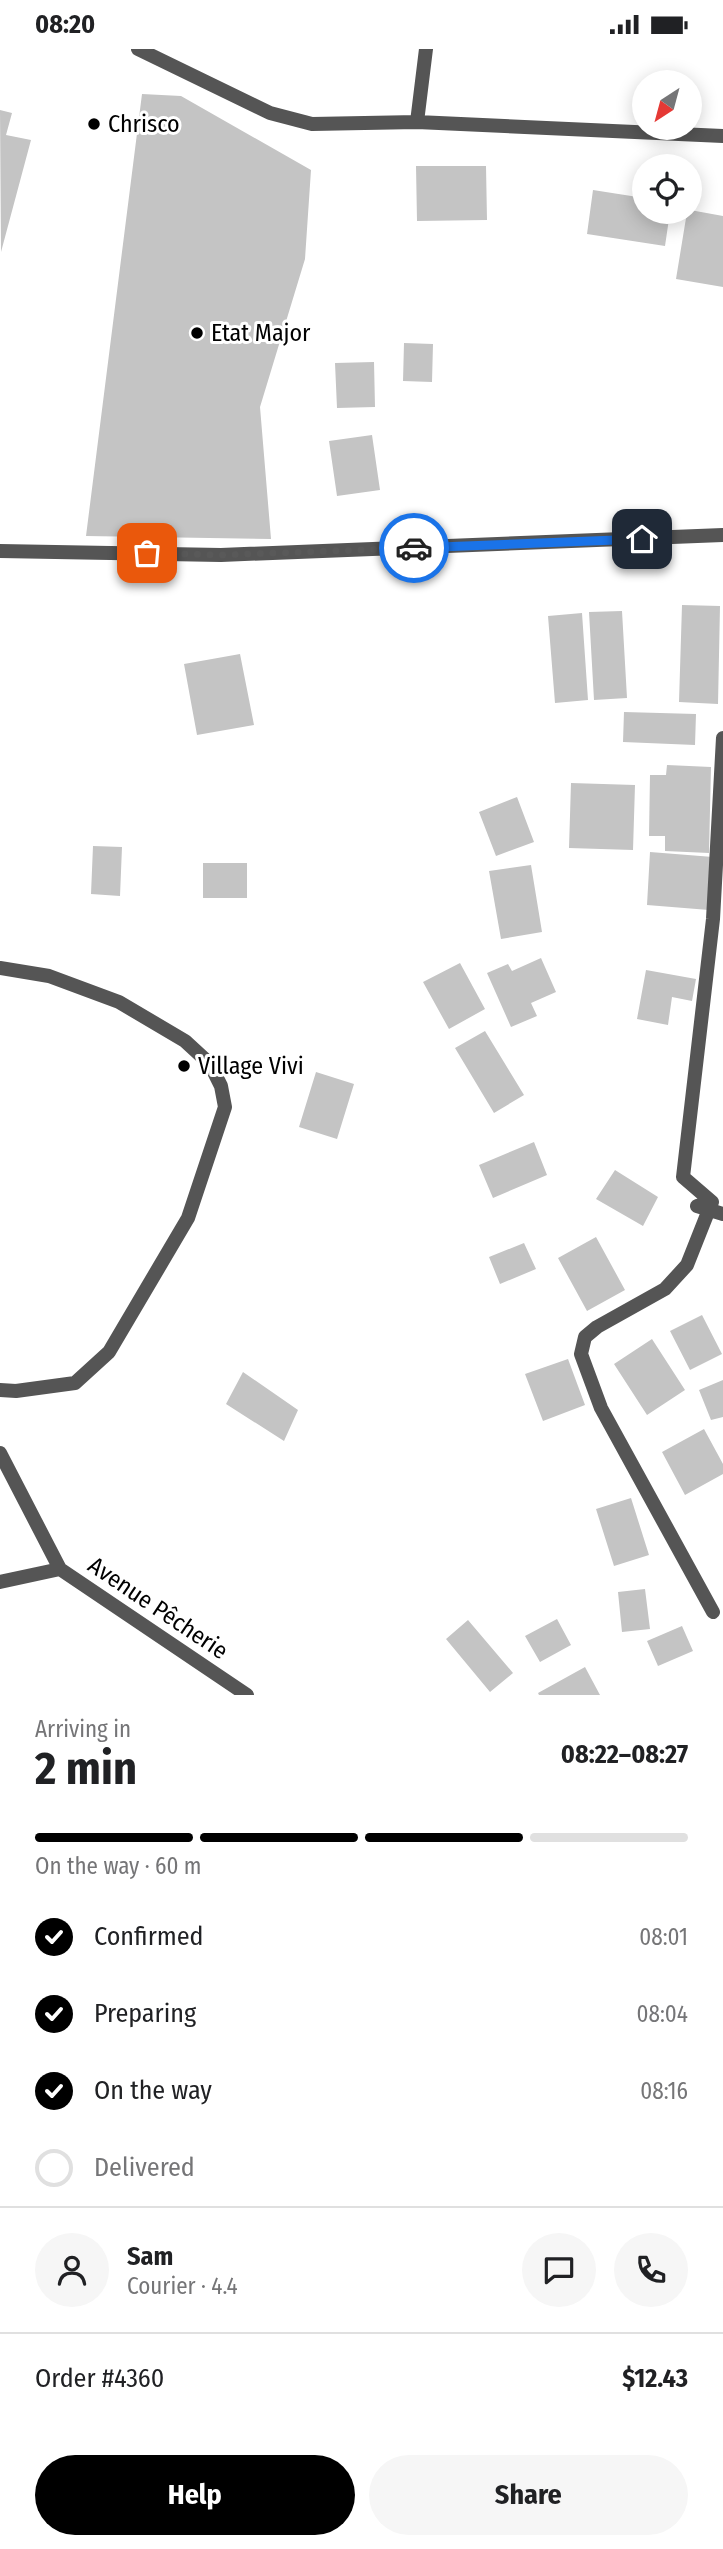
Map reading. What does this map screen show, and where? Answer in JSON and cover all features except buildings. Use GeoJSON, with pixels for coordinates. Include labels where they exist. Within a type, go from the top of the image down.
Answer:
{"type":"FeatureCollection","features":[{"type":"Feature","properties":{"kind":"street"},"geometry":{"type":"LineString","coordinates":[[138,49],[270,113],[312,124],[417,122],[723,136]]}},
{"type":"Feature","properties":{"kind":"street"},"geometry":{"type":"LineString","coordinates":[[417,122],[426,49]]}},
{"type":"Feature","properties":{"kind":"street"},"geometry":{"type":"LineString","coordinates":[[0,551],[221,555],[723,535]]}},
{"type":"Feature","properties":{"kind":"street"},"geometry":{"type":"LineString","coordinates":[[723,739],[713,919],[682,1177],[710,1206],[723,1214]]}},
{"type":"Feature","properties":{"kind":"street"},"geometry":{"type":"LineString","coordinates":[[0,968],[49,976],[119,1002],[185,1041],[210,1064],[221,1086],[225,1107],[188,1218],[109,1352],[75,1383],[16,1391],[0,1390]]}},
{"type":"Feature","properties":{"kind":"street"},"geometry":{"type":"LineString","coordinates":[[710,1206],[687,1265],[666,1289],[585,1337],[581,1354],[601,1408],[713,1612]]}},
{"type":"Feature","properties":{"kind":"street"},"geometry":{"type":"LineString","coordinates":[[0,1453],[60,1569]]}},
{"type":"Feature","properties":{"kind":"street","name":"Avenue Pêcherie"},"geometry":{"type":"LineString","coordinates":[[0,1583],[60,1569],[247,1695]]}},
{"type":"Feature","properties":{"kind":"way so far"},"geometry":{"type":"LineString","coordinates":[[147,553],[221,555],[414,548]]}},
{"type":"Feature","properties":{"kind":"place","name":"Chrisco"},"geometry":{"type":"Point","coordinates":[94,124]}},
{"type":"Feature","properties":{"kind":"place","name":"Etat Major"},"geometry":{"type":"Point","coordinates":[197,333]}},
{"type":"Feature","properties":{"kind":"place","name":"Village Vivi"},"geometry":{"type":"Point","coordinates":[184,1066]}},
{"type":"Feature","properties":{"kind":"route"},"geometry":{"type":"LineString","coordinates":[[414,548],[642,539]]}}]}
